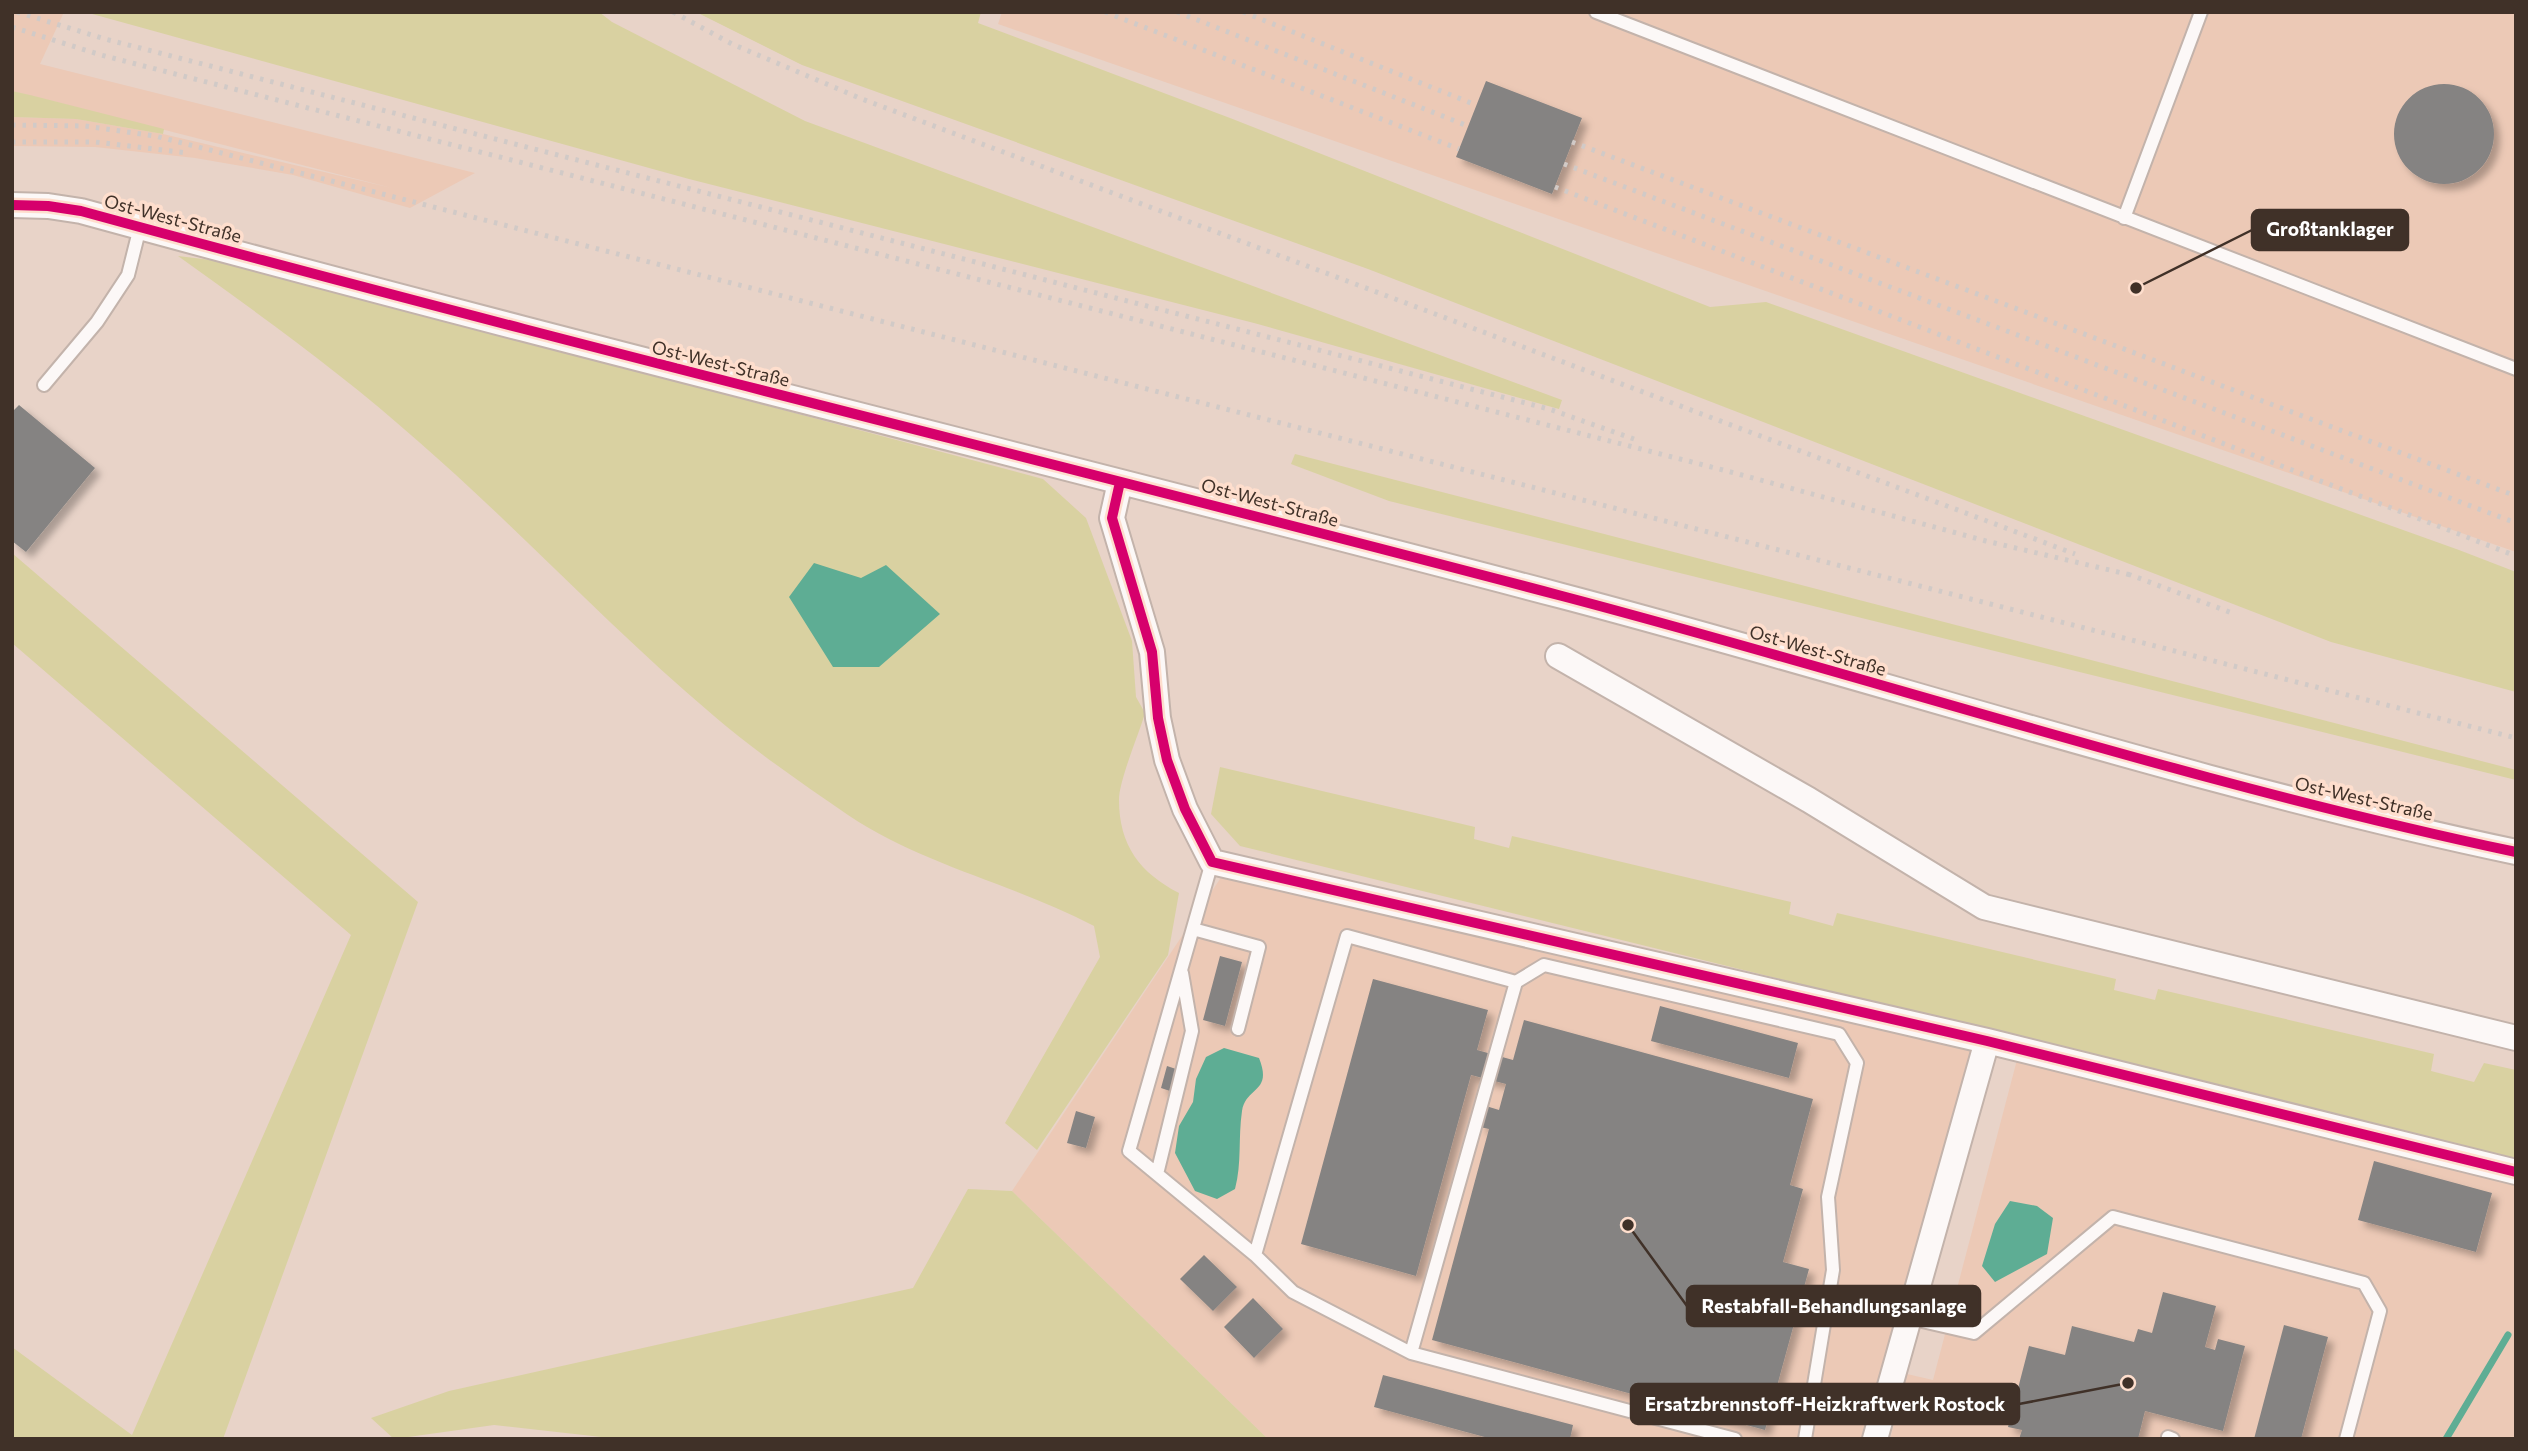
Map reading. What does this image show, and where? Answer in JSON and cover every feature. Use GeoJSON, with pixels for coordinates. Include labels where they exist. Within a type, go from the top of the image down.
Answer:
{"type":"FeatureCollection","features":[{"type":"Feature","properties":{"kind":"street","name":"Ost-West-Straße"},"geometry":{"type":"LineString","coordinates":[[12,205],[48,205],[140,228],[533,333],[1594,605],[2206,778],[2516,852]]}},
{"type":"Feature","properties":{"kind":"street"},"geometry":{"type":"LineString","coordinates":[[1120,482],[1112,518],[1152,652],[1158,718],[1167,760],[1185,808],[1212,862],[1987,1041],[2516,1172]]}},
{"type":"Feature","properties":{"kind":"street"},"geometry":{"type":"LineString","coordinates":[[1558,656],[1809,800],[1984,907],[2516,1038]]}},
{"type":"Feature","properties":{"kind":"street"},"geometry":{"type":"LineString","coordinates":[[1875,1439],[1987,1041]]}},
{"type":"Feature","properties":{"kind":"lane"},"geometry":{"type":"LineString","coordinates":[[1596,12],[2516,369]]}},
{"type":"Feature","properties":{"kind":"lane"},"geometry":{"type":"LineString","coordinates":[[2124,218],[2201,12]]}},
{"type":"Feature","properties":{"kind":"lane"},"geometry":{"type":"LineString","coordinates":[[44,385],[97,322],[128,275],[140,228]]}},
{"type":"Feature","properties":{"kind":"lane"},"geometry":{"type":"LineString","coordinates":[[1212,862],[1129,1151],[1255,1255],[1293,1292],[1411,1353],[1735,1439]]}},
{"type":"Feature","properties":{"kind":"lane"},"geometry":{"type":"LineString","coordinates":[[1193,929],[1259,947],[1238,1029]]}},
{"type":"Feature","properties":{"kind":"lane"},"geometry":{"type":"LineString","coordinates":[[1255,1255],[1348,936],[1516,982]]}},
{"type":"Feature","properties":{"kind":"lane"},"geometry":{"type":"LineString","coordinates":[[1411,1353],[1516,982],[1544,965],[1839,1034],[1857,1063],[1828,1197],[1833,1270],[1805,1439]]}},
{"type":"Feature","properties":{"kind":"lane"},"geometry":{"type":"LineString","coordinates":[[1157,1174],[1192,1031],[1181,969]]}},
{"type":"Feature","properties":{"kind":"lane"},"geometry":{"type":"LineString","coordinates":[[1909,1318],[1973,1333],[2113,1217],[2364,1283],[2380,1311],[2346,1439]]}},
{"type":"Feature","properties":{"kind":"shaded area"},"geometry":{"type":"Polygon","coordinates":[[[12,12],[64,12],[40,64],[475,173],[410,208],[293,175],[195,158],[95,147],[12,146],[12,117],[76,119],[163,134],[392,188],[12,91],[12,12]]]}},
{"type":"Feature","properties":{"kind":"shaded area"},"geometry":{"type":"Polygon","coordinates":[[[85,12],[599,12],[612,22],[805,121],[1562,400],[1559,409],[1254,323],[689,179],[85,12]]]}},
{"type":"Feature","properties":{"kind":"shaded area"},"geometry":{"type":"Polygon","coordinates":[[[696,12],[981,12],[978,23],[1230,118],[1710,307],[1766,302],[2459,550],[2516,572],[2516,692],[2331,642],[1368,269],[802,65],[696,12]]]}},
{"type":"Feature","properties":{"kind":"shaded area"},"geometry":{"type":"Polygon","coordinates":[[[1002,12],[2516,12],[2516,552],[998,24],[1002,12]]]}},
{"type":"Feature","properties":{"kind":"shaded area"},"geometry":{"type":"Polygon","coordinates":[[[12,91],[164,129],[163,134],[76,119],[12,117],[12,91]]]}},
{"type":"Feature","properties":{"kind":"shaded area"},"geometry":{"type":"Polygon","coordinates":[[[178,256],[228,262],[1043,479],[1086,518],[1132,641],[1136,697],[1145,713],[1120,791],[1123,831],[1134,856],[1143,867],[1179,893],[1168,955],[1037,1150],[1005,1123],[1100,957],[1094,926],[877,833],[780,767],[676,683],[390,417],[301,346],[178,256]]]}},
{"type":"Feature","properties":{"kind":"shaded area"},"geometry":{"type":"Polygon","coordinates":[[[1295,454],[2516,770],[2516,780],[1389,501],[1291,464],[1295,454]]]}},
{"type":"Feature","properties":{"kind":"shaded area"},"geometry":{"type":"Polygon","coordinates":[[[12,553],[418,902],[223,1439],[12,1439],[12,1347],[132,1435],[351,935],[12,643],[12,553]]]}},
{"type":"Feature","properties":{"kind":"shaded area"},"geometry":{"type":"Polygon","coordinates":[[[814,563],[861,578],[886,565],[940,614],[879,667],[833,667],[789,597],[814,563]]]}},
{"type":"Feature","properties":{"kind":"shaded area"},"geometry":{"type":"Polygon","coordinates":[[[1220,767],[1475,827],[1474,839],[1509,848],[1512,836],[1791,902],[1789,914],[1833,926],[1837,913],[2116,979],[2114,990],[2155,1000],[2158,989],[2434,1054],[2431,1071],[2474,1082],[2484,1063],[2516,1070],[2516,1160],[1240,846],[1211,814],[1220,767]]]}},
{"type":"Feature","properties":{"kind":"shaded area"},"geometry":{"type":"Polygon","coordinates":[[[1222,876],[1971,1048],[1862,1439],[1268,1439],[1012,1191],[1222,876]]]}},
{"type":"Feature","properties":{"kind":"shaded area"},"geometry":{"type":"Polygon","coordinates":[[[1224,1048],[1259,1058],[1263,1078],[1244,1103],[1235,1189],[1217,1199],[1195,1191],[1175,1153],[1179,1126],[1193,1102],[1196,1079],[1206,1057],[1224,1048]]]}},
{"type":"Feature","properties":{"kind":"shaded area"},"geometry":{"type":"Polygon","coordinates":[[[2018,1056],[2516,1181],[2516,1439],[1890,1439],[1907,1374],[1933,1380],[2018,1056]]]}},
{"type":"Feature","properties":{"kind":"shaded area"},"geometry":{"type":"Polygon","coordinates":[[[968,1189],[1012,1191],[1268,1439],[619,1439],[494,1425],[394,1439],[371,1418],[449,1391],[913,1288],[968,1189]]]}},
{"type":"Feature","properties":{"kind":"shaded area"},"geometry":{"type":"Polygon","coordinates":[[[2010,1201],[2037,1206],[2053,1218],[2047,1254],[1995,1282],[1982,1266],[1995,1224],[2010,1201]]]}},
{"type":"Feature","properties":{"kind":"building"},"geometry":{"type":"Polygon","coordinates":[[[1486,81],[1582,118],[1552,194],[1456,157],[1486,81]]]}},
{"type":"Feature","properties":{"kind":"building"},"geometry":{"type":"Polygon","coordinates":[[[2444,84],[2472,92],[2486,106],[2494,134],[2486,162],[2472,176],[2444,184],[2416,176],[2402,162],[2394,134],[2402,106],[2416,92],[2444,84]]]}},
{"type":"Feature","properties":{"kind":"building"},"geometry":{"type":"Polygon","coordinates":[[[19,405],[95,468],[26,552],[12,541],[12,412],[19,405]]]}},
{"type":"Feature","properties":{"kind":"building"},"geometry":{"type":"Polygon","coordinates":[[[1220,956],[1242,962],[1225,1026],[1203,1020],[1220,956]]]}},
{"type":"Feature","properties":{"kind":"building"},"geometry":{"type":"Polygon","coordinates":[[[1373,979],[1488,1010],[1477,1050],[1513,1060],[1524,1020],[1813,1099],[1790,1185],[1803,1189],[1783,1262],[1809,1269],[1765,1430],[1432,1340],[1489,1129],[1480,1127],[1486,1106],[1499,1110],[1506,1084],[1471,1075],[1416,1276],[1301,1244],[1373,979]]]}},
{"type":"Feature","properties":{"kind":"building"},"geometry":{"type":"Polygon","coordinates":[[[1660,1006],[1798,1043],[1789,1078],[1651,1041],[1660,1006]]]}},
{"type":"Feature","properties":{"kind":"building"},"geometry":{"type":"Polygon","coordinates":[[[1167,1066],[1176,1069],[1170,1091],[1161,1088],[1167,1066]]]}},
{"type":"Feature","properties":{"kind":"building"},"geometry":{"type":"Polygon","coordinates":[[[1076,1111],[1095,1117],[1086,1148],[1067,1143],[1076,1111]]]}},
{"type":"Feature","properties":{"kind":"building"},"geometry":{"type":"Polygon","coordinates":[[[2374,1161],[2492,1193],[2476,1252],[2358,1220],[2374,1161]]]}},
{"type":"Feature","properties":{"kind":"building"},"geometry":{"type":"Polygon","coordinates":[[[1204,1255],[1237,1287],[1213,1311],[1180,1279],[1204,1255]]]}},
{"type":"Feature","properties":{"kind":"building"},"geometry":{"type":"Polygon","coordinates":[[[2163,1292],[2216,1306],[2205,1347],[2215,1350],[2218,1339],[2245,1346],[2223,1431],[2145,1411],[2138,1439],[2019,1439],[2022,1430],[2008,1427],[2029,1346],[2065,1355],[2072,1326],[2134,1342],[2138,1329],[2152,1333],[2163,1292]]]}},
{"type":"Feature","properties":{"kind":"building"},"geometry":{"type":"Polygon","coordinates":[[[1253,1298],[1283,1329],[1254,1358],[1224,1327],[1253,1298]]]}},
{"type":"Feature","properties":{"kind":"building"},"geometry":{"type":"Polygon","coordinates":[[[2284,1325],[2328,1337],[2301,1439],[2254,1439],[2284,1325]]]}},
{"type":"Feature","properties":{"kind":"building"},"geometry":{"type":"Polygon","coordinates":[[[1383,1375],[1573,1425],[1570,1439],[1492,1439],[1374,1407],[1383,1375]]]}},
{"type":"Feature","properties":{"kind":"waterway"},"geometry":{"type":"LineString","coordinates":[[2446,1439],[2508,1335]]}},
{"type":"Feature","properties":{"kind":"railway"},"geometry":{"type":"LineString","coordinates":[[17,12],[105,39],[1549,409],[1634,439]]}},
{"type":"Feature","properties":{"kind":"railway"},"geometry":{"type":"LineString","coordinates":[[673,12],[732,44],[862,99],[2075,554]]}},
{"type":"Feature","properties":{"kind":"railway"},"geometry":{"type":"LineString","coordinates":[[1105,12],[1459,149]]}},
{"type":"Feature","properties":{"kind":"railway"},"geometry":{"type":"LineString","coordinates":[[1177,12],[1468,126]]}},
{"type":"Feature","properties":{"kind":"railway"},"geometry":{"type":"LineString","coordinates":[[1243,12],[1476,105]]}},
{"type":"Feature","properties":{"kind":"railway"},"geometry":{"type":"LineString","coordinates":[[12,27],[101,55],[1727,471],[1986,541],[2135,576]]}},
{"type":"Feature","properties":{"kind":"railway"},"geometry":{"type":"LineString","coordinates":[[12,125],[85,126],[155,136],[2516,738]]}},
{"type":"Feature","properties":{"kind":"railway"},"geometry":{"type":"LineString","coordinates":[[12,142],[95,142],[188,153]]}},
{"type":"Feature","properties":{"kind":"railway"},"geometry":{"type":"LineString","coordinates":[[1572,142],[2516,496]]}},
{"type":"Feature","properties":{"kind":"railway"},"geometry":{"type":"LineString","coordinates":[[1564,164],[2516,523]]}},
{"type":"Feature","properties":{"kind":"railway"},"geometry":{"type":"LineString","coordinates":[[1555,187],[2516,556]]}},
{"type":"Feature","properties":{"kind":"railway"},"geometry":{"type":"LineString","coordinates":[[2128,574],[2232,613]]}},
{"type":"Feature","properties":{"kind":"cycle path"},"geometry":{"type":"LineString","coordinates":[[12,205],[48,206],[81,211],[451,310],[1562,596],[2276,795],[2516,852]]}},
{"type":"Feature","properties":{"kind":"cycle path"},"geometry":{"type":"LineString","coordinates":[[1120,482],[1112,518],[1152,652],[1158,718],[1167,760],[1185,809],[1212,862],[1987,1041],[2516,1172]]}},
{"type":"Feature","properties":{"kind":"place","name":"Großtanklager"},"geometry":{"type":"Point","coordinates":[2136,288]}},
{"type":"Feature","properties":{"kind":"place","name":"Restabfall-Behandlungsanlage"},"geometry":{"type":"Point","coordinates":[1628,1225]}},
{"type":"Feature","properties":{"kind":"place","name":"Ersatzbrennstoff-Heizkraftwerk Rostock"},"geometry":{"type":"Point","coordinates":[2128,1383]}}]}
